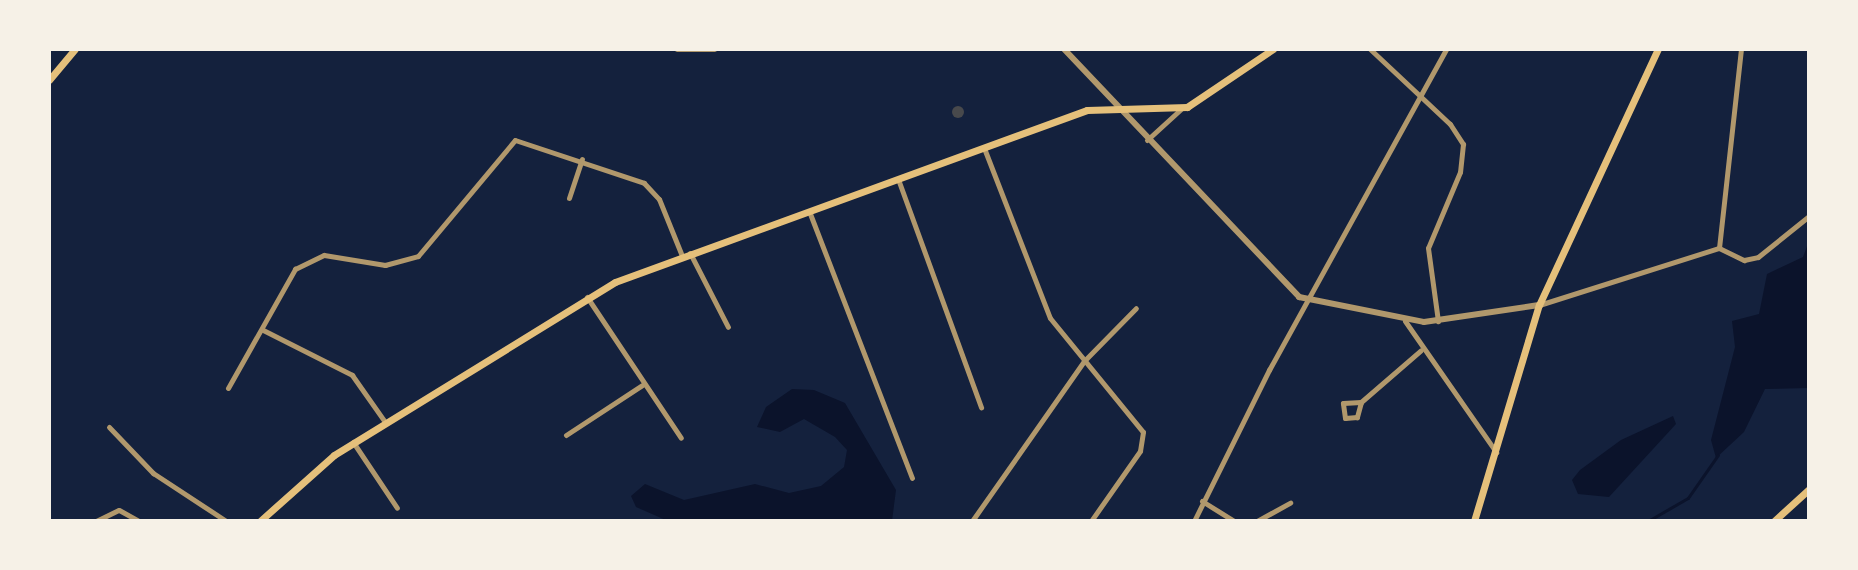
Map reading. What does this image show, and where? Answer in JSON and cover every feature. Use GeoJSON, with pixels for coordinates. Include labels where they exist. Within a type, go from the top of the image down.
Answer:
{"type":"FeatureCollection","features":[{"type":"Feature","properties":{"kind":"main road"},"geometry":{"type":"LineString","coordinates":[[49,80],[75,49]]}},
{"type":"Feature","properties":{"kind":"main road"},"geometry":{"type":"LineString","coordinates":[[260,521],[353,442],[587,296],[686,255],[1087,110],[1181,109],[1273,49]]}},
{"type":"Feature","properties":{"kind":"main road"},"geometry":{"type":"LineString","coordinates":[[1474,521],[1539,305],[1658,49]]}},
{"type":"Feature","properties":{"kind":"main road"},"geometry":{"type":"LineString","coordinates":[[1774,521],[1809,489]]}},
{"type":"Feature","properties":{"kind":"street"},"geometry":{"type":"LineString","coordinates":[[677,49],[714,49]]}},
{"type":"Feature","properties":{"kind":"street"},"geometry":{"type":"LineString","coordinates":[[1064,49],[1283,286],[1307,301],[1405,321],[1438,321],[1539,305],[1719,248],[1744,260],[1758,257],[1809,216]]}},
{"type":"Feature","properties":{"kind":"street"},"geometry":{"type":"LineString","coordinates":[[1370,49],[1456,130],[1464,150],[1429,242],[1438,321]]}},
{"type":"Feature","properties":{"kind":"street"},"geometry":{"type":"LineString","coordinates":[[1194,521],[1307,301],[1446,49]]}},
{"type":"Feature","properties":{"kind":"street"},"geometry":{"type":"LineString","coordinates":[[1719,248],[1741,49]]}},
{"type":"Feature","properties":{"kind":"street"},"geometry":{"type":"LineString","coordinates":[[1146,140],[1181,109]]}},
{"type":"Feature","properties":{"kind":"street"},"geometry":{"type":"LineString","coordinates":[[228,388],[263,330],[286,280],[313,258],[340,255],[395,265],[418,256],[512,141],[528,140],[582,159],[653,191],[728,327]]}},
{"type":"Feature","properties":{"kind":"street"},"geometry":{"type":"LineString","coordinates":[[984,148],[1048,313],[1143,435],[1140,451],[1091,521]]}},
{"type":"Feature","properties":{"kind":"street"},"geometry":{"type":"LineString","coordinates":[[569,198],[582,159]]}},
{"type":"Feature","properties":{"kind":"street"},"geometry":{"type":"LineString","coordinates":[[898,179],[981,407]]}},
{"type":"Feature","properties":{"kind":"street"},"geometry":{"type":"LineString","coordinates":[[809,211],[912,478]]}},
{"type":"Feature","properties":{"kind":"street"},"geometry":{"type":"LineString","coordinates":[[587,296],[642,385],[681,438]]}},
{"type":"Feature","properties":{"kind":"street"},"geometry":{"type":"LineString","coordinates":[[972,521],[1084,361],[1136,308]]}},
{"type":"Feature","properties":{"kind":"street"},"geometry":{"type":"LineString","coordinates":[[1405,321],[1421,351],[1496,452]]}},
{"type":"Feature","properties":{"kind":"street"},"geometry":{"type":"LineString","coordinates":[[263,330],[352,375],[385,422]]}},
{"type":"Feature","properties":{"kind":"street"},"geometry":{"type":"LineString","coordinates":[[1361,402],[1421,351]]}},
{"type":"Feature","properties":{"kind":"street"},"geometry":{"type":"LineString","coordinates":[[566,435],[642,385]]}},
{"type":"Feature","properties":{"kind":"street"},"geometry":{"type":"LineString","coordinates":[[108,427],[153,473],[226,521]]}},
{"type":"Feature","properties":{"kind":"street"},"geometry":{"type":"LineString","coordinates":[[353,442],[397,508]]}},
{"type":"Feature","properties":{"kind":"street"},"geometry":{"type":"LineString","coordinates":[[1202,501],[1234,521]]}},
{"type":"Feature","properties":{"kind":"street"},"geometry":{"type":"LineString","coordinates":[[1256,521],[1290,503]]}},
{"type":"Feature","properties":{"kind":"street"},"geometry":{"type":"LineString","coordinates":[[96,521],[124,510],[139,521]]}},
{"type":"Feature","properties":{"kind":"water"},"geometry":{"type":"Polygon","coordinates":[[[1809,241],[1809,388],[1765,389],[1744,432],[1716,458],[1711,440],[1735,347],[1732,321],[1759,314],[1767,274],[1803,257],[1809,241]]]}},
{"type":"Feature","properties":{"kind":"water"},"geometry":{"type":"Polygon","coordinates":[[[792,389],[814,390],[845,403],[896,490],[892,521],[668,521],[636,507],[631,496],[645,484],[684,500],[755,484],[789,493],[821,486],[844,467],[847,450],[835,437],[804,419],[780,432],[757,427],[766,407],[792,389]]]}},
{"type":"Feature","properties":{"kind":"water"},"geometry":{"type":"Polygon","coordinates":[[[1673,416],[1676,424],[1609,497],[1578,494],[1572,480],[1580,470],[1621,440],[1673,416]]]}},
{"type":"Feature","properties":{"kind":"building"},"geometry":{"type":"Polygon","coordinates":[[[958,106],[964,112],[958,118],[952,112],[958,106]]]}},
{"type":"Feature","properties":{"kind":"waterway"},"geometry":{"type":"LineString","coordinates":[[1648,521],[1688,498],[1718,455]]}}]}
